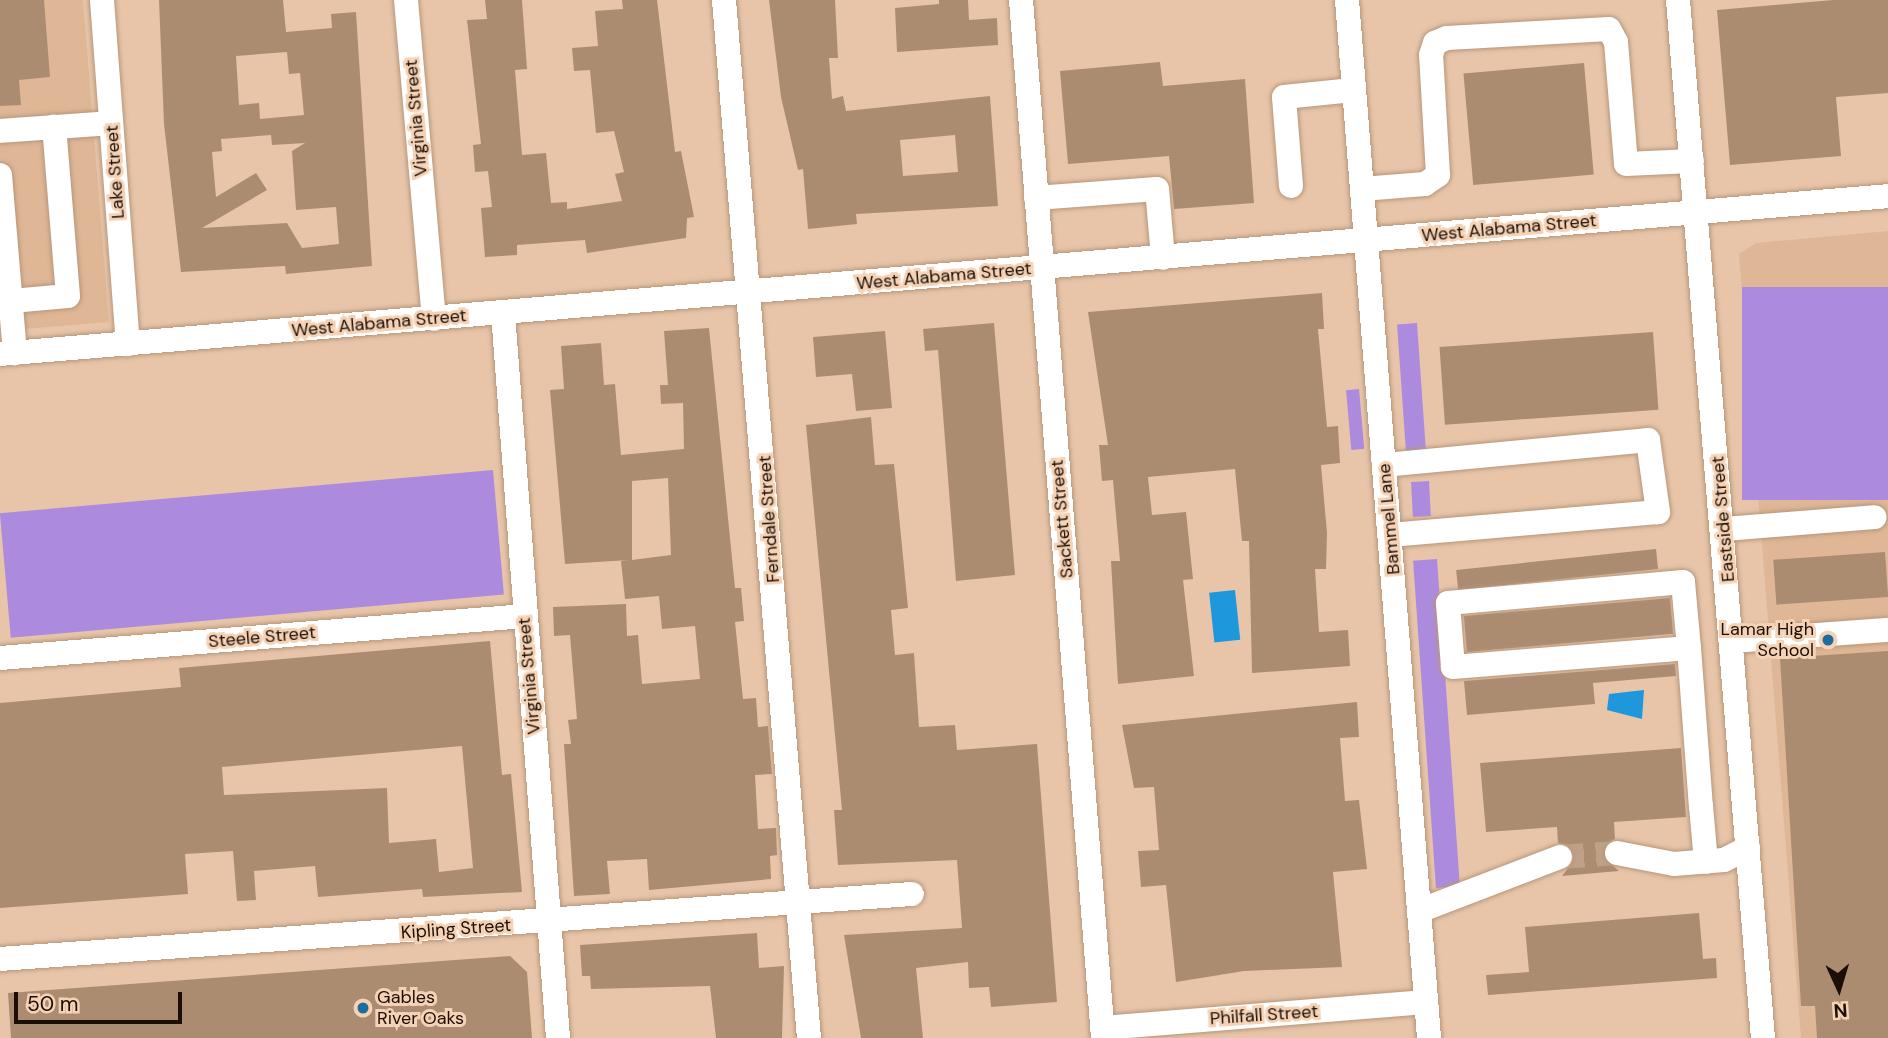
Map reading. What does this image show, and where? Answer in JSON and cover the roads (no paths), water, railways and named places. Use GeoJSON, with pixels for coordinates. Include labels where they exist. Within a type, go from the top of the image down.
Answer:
{"type":"FeatureCollection","features":[{"type":"Feature","properties":{"kind":"street","name":"Lake Street"},"geometry":{"type":"LineString","coordinates":[[102,0],[128,344]]}},
{"type":"Feature","properties":{"kind":"street","name":"Virginia Street"},"geometry":{"type":"LineString","coordinates":[[406,0],[434,319]]}},
{"type":"Feature","properties":{"kind":"street","name":"Ferndale Street"},"geometry":{"type":"LineString","coordinates":[[724,0],[751,292],[809,1038]]}},
{"type":"Feature","properties":{"kind":"street","name":"Sackett Street"},"geometry":{"type":"LineString","coordinates":[[1021,0],[1103,1033]]}},
{"type":"Feature","properties":{"kind":"street","name":"Bammel Lane"},"geometry":{"type":"LineString","coordinates":[[1348,0],[1429,1038]]}},
{"type":"Feature","properties":{"kind":"street","name":"Eastside Street"},"geometry":{"type":"LineString","coordinates":[[1678,0],[1724,528],[1763,1038]]}},
{"type":"Feature","properties":{"kind":"street"},"geometry":{"type":"LineString","coordinates":[[1362,189],[1425,184],[1438,176],[1431,55],[1435,43],[1447,38],[1609,29],[1616,42],[1626,164],[1692,162]]}},
{"type":"Feature","properties":{"kind":"street"},"geometry":{"type":"LineString","coordinates":[[1291,186],[1284,97],[1353,90]]}},
{"type":"Feature","properties":{"kind":"street"},"geometry":{"type":"LineString","coordinates":[[0,131],[111,123]]}},
{"type":"Feature","properties":{"kind":"street"},"geometry":{"type":"LineString","coordinates":[[5,301],[68,296],[54,127]]}},
{"type":"Feature","properties":{"kind":"street"},"geometry":{"type":"LineString","coordinates":[[0,175],[8,354]]}},
{"type":"Feature","properties":{"kind":"street"},"geometry":{"type":"LineString","coordinates":[[1036,198],[1157,189],[1163,258]]}},
{"type":"Feature","properties":{"kind":"street","name":"West Alabama Street"},"geometry":{"type":"LineString","coordinates":[[8,354],[1888,196]]}},
{"type":"Feature","properties":{"kind":"street","name":"Virginia Street"},"geometry":{"type":"LineString","coordinates":[[503,313],[558,1038]]}},
{"type":"Feature","properties":{"kind":"street"},"geometry":{"type":"LineString","coordinates":[[1384,465],[1648,440],[1658,512],[1390,535]]}},
{"type":"Feature","properties":{"kind":"street"},"geometry":{"type":"LineString","coordinates":[[1724,528],[1875,517]]}},
{"type":"Feature","properties":{"kind":"street"},"geometry":{"type":"LineString","coordinates":[[1689,648],[1453,667],[1448,603],[1683,582],[1689,648],[1706,862]]}},
{"type":"Feature","properties":{"kind":"street","name":"Steele Street"},"geometry":{"type":"LineString","coordinates":[[0,658],[525,616]]}},
{"type":"Feature","properties":{"kind":"street"},"geometry":{"type":"LineString","coordinates":[[1733,641],[1888,630]]}},
{"type":"Feature","properties":{"kind":"street"},"geometry":{"type":"LineString","coordinates":[[1617,853],[1674,864],[1706,862],[1748,848]]}},
{"type":"Feature","properties":{"kind":"street"},"geometry":{"type":"LineString","coordinates":[[1419,911],[1560,857]]}},
{"type":"Feature","properties":{"kind":"street","name":"Kipling Street"},"geometry":{"type":"LineString","coordinates":[[0,959],[549,923],[912,894]]}},
{"type":"Feature","properties":{"kind":"street","name":"Philfall Street"},"geometry":{"type":"LineString","coordinates":[[1103,1033],[1426,1002]]}},
{"type":"Feature","properties":{"kind":"water"},"geometry":{"type":"Polygon","coordinates":[[[1235,590],[1240,640],[1214,642],[1209,593],[1235,590]]]}},
{"type":"Feature","properties":{"kind":"water"},"geometry":{"type":"Polygon","coordinates":[[[1644,690],[1642,719],[1607,710],[1609,694],[1644,690]]]}},
{"type":"Feature","properties":{"kind":"tunnel"},"geometry":{"type":"LineString","coordinates":[[1560,857],[1617,853]]}},
{"type":"Feature","properties":{"kind":"place","name":"Lamar High School"},"geometry":{"type":"Point","coordinates":[1828,640]}},
{"type":"Feature","properties":{"kind":"place","name":"Gables River Oaks"},"geometry":{"type":"Point","coordinates":[363,1008]}}]}
